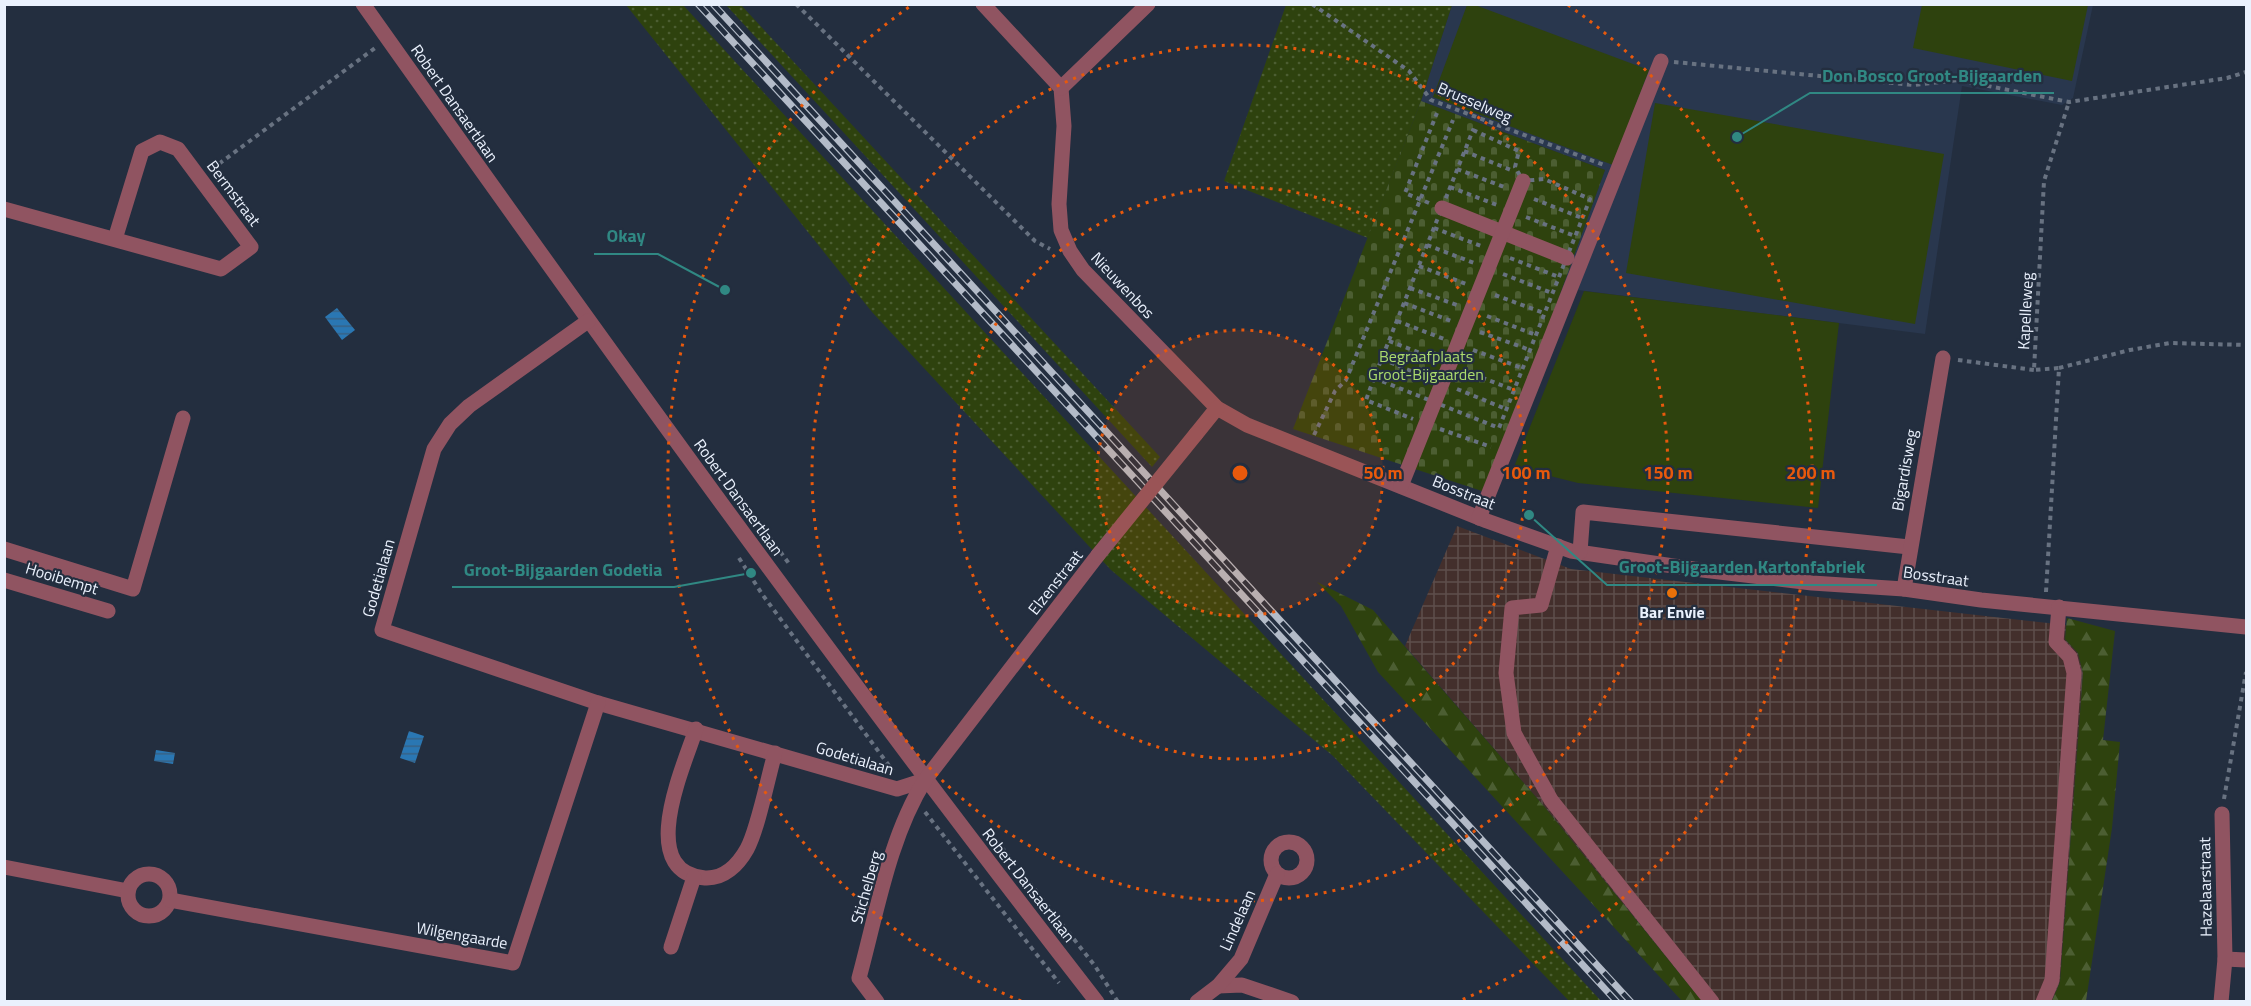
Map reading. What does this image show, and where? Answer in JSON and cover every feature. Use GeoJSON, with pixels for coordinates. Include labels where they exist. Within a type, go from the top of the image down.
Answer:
{"type":"FeatureCollection","features":[{"type":"Feature","properties":{"kind":"street","name":"Robert Dansaertlaan"},"geometry":{"type":"LineString","coordinates":[[363,4],[588,321],[924,780],[1097,1002]]}},
{"type":"Feature","properties":{"kind":"street"},"geometry":{"type":"LineString","coordinates":[[983,4],[1061,88],[1148,4]]}},
{"type":"Feature","properties":{"kind":"street"},"geometry":{"type":"LineString","coordinates":[[1479,518],[1661,61]]}},
{"type":"Feature","properties":{"kind":"street","name":"Nieuwenbos"},"geometry":{"type":"LineString","coordinates":[[1061,88],[1064,126],[1059,204],[1061,230],[1070,251],[1083,270],[1217,408]]}},
{"type":"Feature","properties":{"kind":"street","name":"Bermstraat"},"geometry":{"type":"LineString","coordinates":[[4,208],[221,269],[251,247],[178,149],[160,142],[142,151],[115,239]]}},
{"type":"Feature","properties":{"kind":"street"},"geometry":{"type":"LineString","coordinates":[[1401,486],[1503,232],[1521,177]]}},
{"type":"Feature","properties":{"kind":"street"},"geometry":{"type":"LineString","coordinates":[[1442,208],[1566,258]]}},
{"type":"Feature","properties":{"kind":"street","name":"Godetialaan"},"geometry":{"type":"LineString","coordinates":[[588,321],[469,406],[450,424],[434,449],[382,630],[598,703],[696,729],[897,789],[924,780]]}},
{"type":"Feature","properties":{"kind":"street","name":"Bigardisweg"},"geometry":{"type":"LineString","coordinates":[[1904,590],[1909,547],[1943,358]]}},
{"type":"Feature","properties":{"kind":"street","name":"Bosstraat"},"geometry":{"type":"LineString","coordinates":[[1217,408],[1246,425],[1479,518],[1580,552],[1694,569],[2247,627]]}},
{"type":"Feature","properties":{"kind":"street","name":"Elzenstraat"},"geometry":{"type":"LineString","coordinates":[[924,780],[1098,555],[1217,408]]}},
{"type":"Feature","properties":{"kind":"street"},"geometry":{"type":"LineString","coordinates":[[4,549],[133,589],[183,418]]}},
{"type":"Feature","properties":{"kind":"street"},"geometry":{"type":"LineString","coordinates":[[1580,552],[1583,512],[1909,547]]}},
{"type":"Feature","properties":{"kind":"street"},"geometry":{"type":"LineString","coordinates":[[1558,546],[1541,605],[1512,608],[1506,673],[1514,733],[1551,800],[1713,1002]]}},
{"type":"Feature","properties":{"kind":"street","name":"Hooibempt"},"geometry":{"type":"LineString","coordinates":[[4,580],[108,611]]}},
{"type":"Feature","properties":{"kind":"street"},"geometry":{"type":"LineString","coordinates":[[2043,1002],[2052,980],[2074,673],[2070,657],[2056,642],[2052,606]]}},
{"type":"Feature","properties":{"kind":"street","name":"Wilgengaarde"},"geometry":{"type":"LineString","coordinates":[[170,900],[513,963],[598,703]]}},
{"type":"Feature","properties":{"kind":"street"},"geometry":{"type":"LineString","coordinates":[[696,729],[667,821],[667,846],[679,866],[694,877],[713,878],[733,869],[748,847],[775,753]]}},
{"type":"Feature","properties":{"kind":"street","name":"Stichelberg"},"geometry":{"type":"LineString","coordinates":[[877,1002],[859,978],[902,825],[924,780]]}},
{"type":"Feature","properties":{"kind":"street","name":"Hazelaarstraat"},"geometry":{"type":"LineString","coordinates":[[2220,1002],[2225,958],[2222,814]]}},
{"type":"Feature","properties":{"kind":"street"},"geometry":{"type":"LineString","coordinates":[[4,867],[128,891]]}},
{"type":"Feature","properties":{"kind":"street"},"geometry":{"type":"LineString","coordinates":[[153,874],[165,881],[170,900],[162,912],[148,917],[141,915],[130,906],[128,891],[140,876],[153,874]]}},
{"type":"Feature","properties":{"kind":"street","name":"Lindelaan"},"geometry":{"type":"LineString","coordinates":[[1197,1002],[1218,986],[1241,959],[1277,874]]}},
{"type":"Feature","properties":{"kind":"street"},"geometry":{"type":"LineString","coordinates":[[671,947],[694,877]]}},
{"type":"Feature","properties":{"kind":"street","name":"Hazelaarstraat"},"geometry":{"type":"LineString","coordinates":[[2225,958],[2247,960]]}},
{"type":"Feature","properties":{"kind":"street"},"geometry":{"type":"LineString","coordinates":[[1218,986],[1242,984],[1292,1002]]}},
{"type":"Feature","properties":{"kind":"path"},"geometry":{"type":"LineString","coordinates":[[796,4],[1035,241],[1050,249],[1070,251]]}},
{"type":"Feature","properties":{"kind":"path","name":"Brusselweg"},"geometry":{"type":"LineString","coordinates":[[1312,4],[1409,71],[1431,100],[1619,171]]}},
{"type":"Feature","properties":{"kind":"path"},"geometry":{"type":"LineString","coordinates":[[200,178],[387,39]]}},
{"type":"Feature","properties":{"kind":"path"},"geometry":{"type":"LineString","coordinates":[[1661,61],[1913,85],[1958,80],[2069,102],[2227,78],[2247,72]]}},
{"type":"Feature","properties":{"kind":"path","name":"Kapelleweg"},"geometry":{"type":"LineString","coordinates":[[2069,102],[2044,181],[2034,370],[2059,368],[2130,350],[2170,343],[2247,345]]}},
{"type":"Feature","properties":{"kind":"path"},"geometry":{"type":"LineString","coordinates":[[1437,112],[1405,193],[1442,208]]}},
{"type":"Feature","properties":{"kind":"path"},"geometry":{"type":"LineString","coordinates":[[1309,450],[1322,413],[1335,391],[1346,380],[1453,120]]}},
{"type":"Feature","properties":{"kind":"path"},"geometry":{"type":"LineString","coordinates":[[1464,151],[1521,177]]}},
{"type":"Feature","properties":{"kind":"path"},"geometry":{"type":"LineString","coordinates":[[1943,358],[2034,370]]}},
{"type":"Feature","properties":{"kind":"path"},"geometry":{"type":"LineString","coordinates":[[2052,606],[2059,368]]}},
{"type":"Feature","properties":{"kind":"path"},"geometry":{"type":"LineString","coordinates":[[2222,814],[2247,672]]}},
{"type":"Feature","properties":{"kind":"path"},"geometry":{"type":"LineString","coordinates":[[914,798],[1066,993]]}},
{"type":"Feature","properties":{"kind":"path"},"geometry":{"type":"LineString","coordinates":[[991,833],[1107,982],[1118,1002]]}},
{"type":"Feature","properties":{"kind":"shaded area"},"geometry":{"type":"Polygon","coordinates":[[[1452,5],[2093,5],[2073,98],[2062,105],[1962,86],[1925,334],[1562,288],[1605,170],[1421,101],[1452,5]]]}},
{"type":"Feature","properties":{"kind":"shaded area"},"geometry":{"type":"Polygon","coordinates":[[[1457,526],[1571,569],[2066,625],[2065,639],[2078,653],[2083,673],[2060,982],[2052,1001],[1702,1001],[1543,805],[1405,646],[1457,526]]]}},
{"type":"Feature","properties":{"kind":"green space"},"geometry":{"type":"Polygon","coordinates":[[[626,5],[683,5],[1601,1001],[1569,1001],[1333,756],[1111,570],[872,312],[626,5]]]}},
{"type":"Feature","properties":{"kind":"green space"},"geometry":{"type":"Polygon","coordinates":[[[726,5],[741,5],[1160,457],[1152,467],[726,5]]]}},
{"type":"Feature","properties":{"kind":"green space"},"geometry":{"type":"Polygon","coordinates":[[[1286,5],[1452,5],[1421,101],[1368,238],[1224,181],[1286,5]]]}},
{"type":"Feature","properties":{"kind":"green space"},"geometry":{"type":"Polygon","coordinates":[[[1467,5],[1475,5],[1649,70],[1613,165],[1433,97],[1467,5]]]}},
{"type":"Feature","properties":{"kind":"green space"},"geometry":{"type":"Polygon","coordinates":[[[1922,5],[2088,5],[2072,81],[1913,48],[1922,5]]]}},
{"type":"Feature","properties":{"kind":"green space","name":"Begraafplaats Groot-Bijgaarden"},"geometry":{"type":"Polygon","coordinates":[[[1421,101],[1605,170],[1488,493],[1293,429],[1421,101]]]}},
{"type":"Feature","properties":{"kind":"green space"},"geometry":{"type":"Polygon","coordinates":[[[1655,103],[1944,154],[1915,324],[1626,273],[1655,103]]]}},
{"type":"Feature","properties":{"kind":"green space"},"geometry":{"type":"Polygon","coordinates":[[[1584,291],[1839,323],[1818,508],[1578,483],[1514,467],[1584,291]]]}},
{"type":"Feature","properties":{"kind":"green space"},"geometry":{"type":"Polygon","coordinates":[[[1317,582],[1373,610],[1543,805],[1702,1001],[1682,1001],[1378,672],[1341,606],[1317,582]]]}},
{"type":"Feature","properties":{"kind":"green space"},"geometry":{"type":"Polygon","coordinates":[[[2067,618],[2115,631],[2103,740],[2120,742],[2112,828],[2086,1001],[2052,1001],[2060,982],[2083,673],[2078,653],[2065,639],[2067,618]]]}},
{"type":"Feature","properties":{"kind":"water"},"geometry":{"type":"Polygon","coordinates":[[[337,308],[355,330],[342,340],[325,317],[337,308]]]}},
{"type":"Feature","properties":{"kind":"water"},"geometry":{"type":"Polygon","coordinates":[[[409,731],[424,736],[415,763],[400,758],[409,731]]]}},
{"type":"Feature","properties":{"kind":"water"},"geometry":{"type":"Polygon","coordinates":[[[156,750],[175,753],[173,764],[154,761],[156,750]]]}},
{"type":"Feature","properties":{"kind":"railway"},"geometry":{"type":"LineString","coordinates":[[698,4],[1617,1002]]}},
{"type":"Feature","properties":{"kind":"railway"},"geometry":{"type":"LineString","coordinates":[[713,4],[1631,1002]]}},
{"type":"Feature","properties":{"kind":"place","name":"Don Bosco Groot-Bijgaarden"},"geometry":{"type":"Point","coordinates":[1737,137]}},
{"type":"Feature","properties":{"kind":"place","name":"Okay"},"geometry":{"type":"Point","coordinates":[725,290]}},
{"type":"Feature","properties":{"kind":"place","name":"Groot-Bijgaarden Kartonfabriek"},"geometry":{"type":"Point","coordinates":[1529,515]}},
{"type":"Feature","properties":{"kind":"place","name":"Groot-Bijgaarden Godetia"},"geometry":{"type":"Point","coordinates":[751,573]}},
{"type":"Feature","properties":{"kind":"place","name":"Bar Envie"},"geometry":{"type":"Point","coordinates":[1672,593]}}]}
